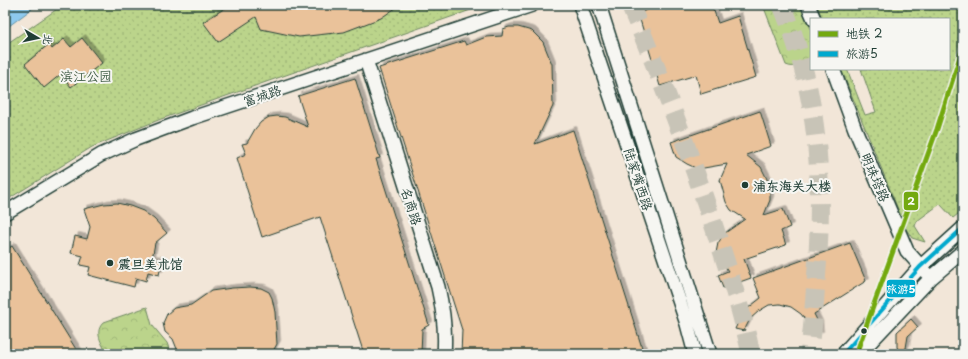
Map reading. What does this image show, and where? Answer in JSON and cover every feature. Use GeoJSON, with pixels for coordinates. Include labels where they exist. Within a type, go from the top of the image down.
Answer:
{"type":"FeatureCollection","features":[{"type":"Feature","properties":{"kind":"street","name":"富城路"},"geometry":{"type":"LineString","coordinates":[[5,213],[102,155],[136,138],[532,5]]}},
{"type":"Feature","properties":{"kind":"street","name":"陆家嘴西路"},"geometry":{"type":"LineString","coordinates":[[580,5],[687,324],[695,354]]}},
{"type":"Feature","properties":{"kind":"street","name":"陆家嘴西路"},"geometry":{"type":"LineString","coordinates":[[600,5],[710,354]]}},
{"type":"Feature","properties":{"kind":"street"},"geometry":{"type":"LineString","coordinates":[[808,5],[814,18]]}},
{"type":"Feature","properties":{"kind":"street","name":"名商路"},"geometry":{"type":"LineString","coordinates":[[366,60],[438,286],[444,313],[444,354]]}},
{"type":"Feature","properties":{"kind":"street","name":"明珠塔路"},"geometry":{"type":"LineString","coordinates":[[833,70],[856,129],[907,251],[931,278]]}},
{"type":"Feature","properties":{"kind":"street"},"geometry":{"type":"LineString","coordinates":[[843,354],[920,267],[963,228]]}},
{"type":"Feature","properties":{"kind":"street"},"geometry":{"type":"LineString","coordinates":[[859,354],[931,278],[963,252]]}},
{"type":"Feature","properties":{"kind":"green space","name":"滨江公园"},"geometry":{"type":"Polygon","coordinates":[[[63,5],[485,5],[161,119],[92,147],[5,201],[5,45],[63,5]]]}},
{"type":"Feature","properties":{"kind":"green space"},"geometry":{"type":"Polygon","coordinates":[[[763,5],[801,5],[810,27],[810,61],[796,66],[786,65],[763,5]]]}},
{"type":"Feature","properties":{"kind":"green space"},"geometry":{"type":"Polygon","coordinates":[[[817,5],[963,5],[963,210],[953,218],[940,204],[917,221],[915,226],[925,242],[912,238],[906,229],[841,70],[847,70],[865,115],[876,112],[861,70],[950,70],[950,18],[822,18],[817,5]]]}},
{"type":"Feature","properties":{"kind":"green space"},"geometry":{"type":"Polygon","coordinates":[[[147,307],[152,325],[167,343],[171,354],[107,354],[99,334],[99,330],[104,322],[147,307]]]}},
{"type":"Feature","properties":{"kind":"water"},"geometry":{"type":"Polygon","coordinates":[[[5,5],[37,5],[5,29],[5,5]]]}},
{"type":"Feature","properties":{"kind":"building"},"geometry":{"type":"Polygon","coordinates":[[[230,5],[400,5],[381,18],[344,32],[299,37],[261,29],[256,17],[218,42],[203,22],[230,5]]]}},
{"type":"Feature","properties":{"kind":"building"},"geometry":{"type":"Polygon","coordinates":[[[662,5],[712,5],[718,23],[738,16],[756,77],[701,94],[696,75],[660,86],[638,13],[662,5]]]}},
{"type":"Feature","properties":{"kind":"building"},"geometry":{"type":"Polygon","coordinates":[[[518,27],[532,31],[543,42],[552,64],[553,106],[535,144],[573,130],[644,354],[461,354],[462,330],[379,68],[464,41],[466,45],[486,37],[502,36],[503,29],[518,27]]]}},
{"type":"Feature","properties":{"kind":"building"},"geometry":{"type":"Polygon","coordinates":[[[82,38],[102,63],[71,87],[61,74],[44,88],[25,64],[49,44],[52,49],[64,39],[71,47],[82,38]]]}},
{"type":"Feature","properties":{"kind":"building"},"geometry":{"type":"Polygon","coordinates":[[[355,78],[380,158],[376,159],[429,325],[422,329],[421,354],[364,354],[320,217],[262,237],[237,158],[246,154],[242,144],[247,143],[255,129],[261,122],[269,117],[285,117],[308,127],[298,96],[355,78]]]}},
{"type":"Feature","properties":{"kind":"building","name":"浦东海关大楼"},"geometry":{"type":"Polygon","coordinates":[[[760,111],[771,146],[746,155],[761,167],[767,179],[770,200],[764,215],[783,209],[790,227],[781,231],[786,245],[744,259],[751,278],[723,288],[718,275],[728,271],[716,253],[718,243],[725,233],[745,219],[731,210],[726,202],[720,180],[727,164],[698,169],[676,157],[671,142],[760,111]]]}},
{"type":"Feature","properties":{"kind":"building"},"geometry":{"type":"Polygon","coordinates":[[[117,203],[143,211],[154,219],[167,233],[155,243],[152,259],[162,261],[159,275],[148,272],[146,281],[136,278],[134,287],[88,275],[90,267],[80,265],[83,256],[71,253],[75,236],[87,239],[90,227],[84,209],[104,204],[117,203]]]}},
{"type":"Feature","properties":{"kind":"building"},"geometry":{"type":"Polygon","coordinates":[[[850,243],[866,281],[814,314],[819,324],[820,335],[810,334],[807,322],[801,314],[791,307],[780,304],[769,305],[759,311],[750,319],[744,331],[735,329],[741,316],[761,298],[753,278],[850,243]]]}},
{"type":"Feature","properties":{"kind":"building"},"geometry":{"type":"Polygon","coordinates":[[[12,246],[79,354],[5,354],[5,251],[12,246]]]}},
{"type":"Feature","properties":{"kind":"building"},"geometry":{"type":"Polygon","coordinates":[[[250,287],[261,288],[269,292],[272,298],[275,312],[277,344],[272,353],[179,354],[173,339],[165,332],[163,323],[167,314],[174,308],[191,305],[211,291],[250,287]]]}},
{"type":"Feature","properties":{"kind":"building"},"geometry":{"type":"Polygon","coordinates":[[[911,319],[918,327],[908,336],[906,348],[903,354],[900,354],[897,347],[897,332],[911,319]]]}},
{"type":"Feature","properties":{"kind":"tunnel"},"geometry":{"type":"LineString","coordinates":[[630,5],[670,103],[706,203],[725,259],[751,354]]}},
{"type":"Feature","properties":{"kind":"tunnel"},"geometry":{"type":"LineString","coordinates":[[782,5],[795,39],[812,107],[819,175],[818,245],[812,336],[809,354]]}},
{"type":"Feature","properties":{"kind":"metro line","name":"2"},"geometry":{"type":"LineString","coordinates":[[856,354],[937,129],[963,47]]}},
{"type":"Feature","properties":{"kind":"transit line","name":"旅游5"},"geometry":{"type":"LineString","coordinates":[[843,354],[920,267],[963,228]]}},
{"type":"Feature","properties":{"kind":"place","name":"浦东海关大楼"},"geometry":{"type":"Point","coordinates":[745,185]}},
{"type":"Feature","properties":{"kind":"place","name":"震旦美术馆"},"geometry":{"type":"Point","coordinates":[110,263]}}]}
